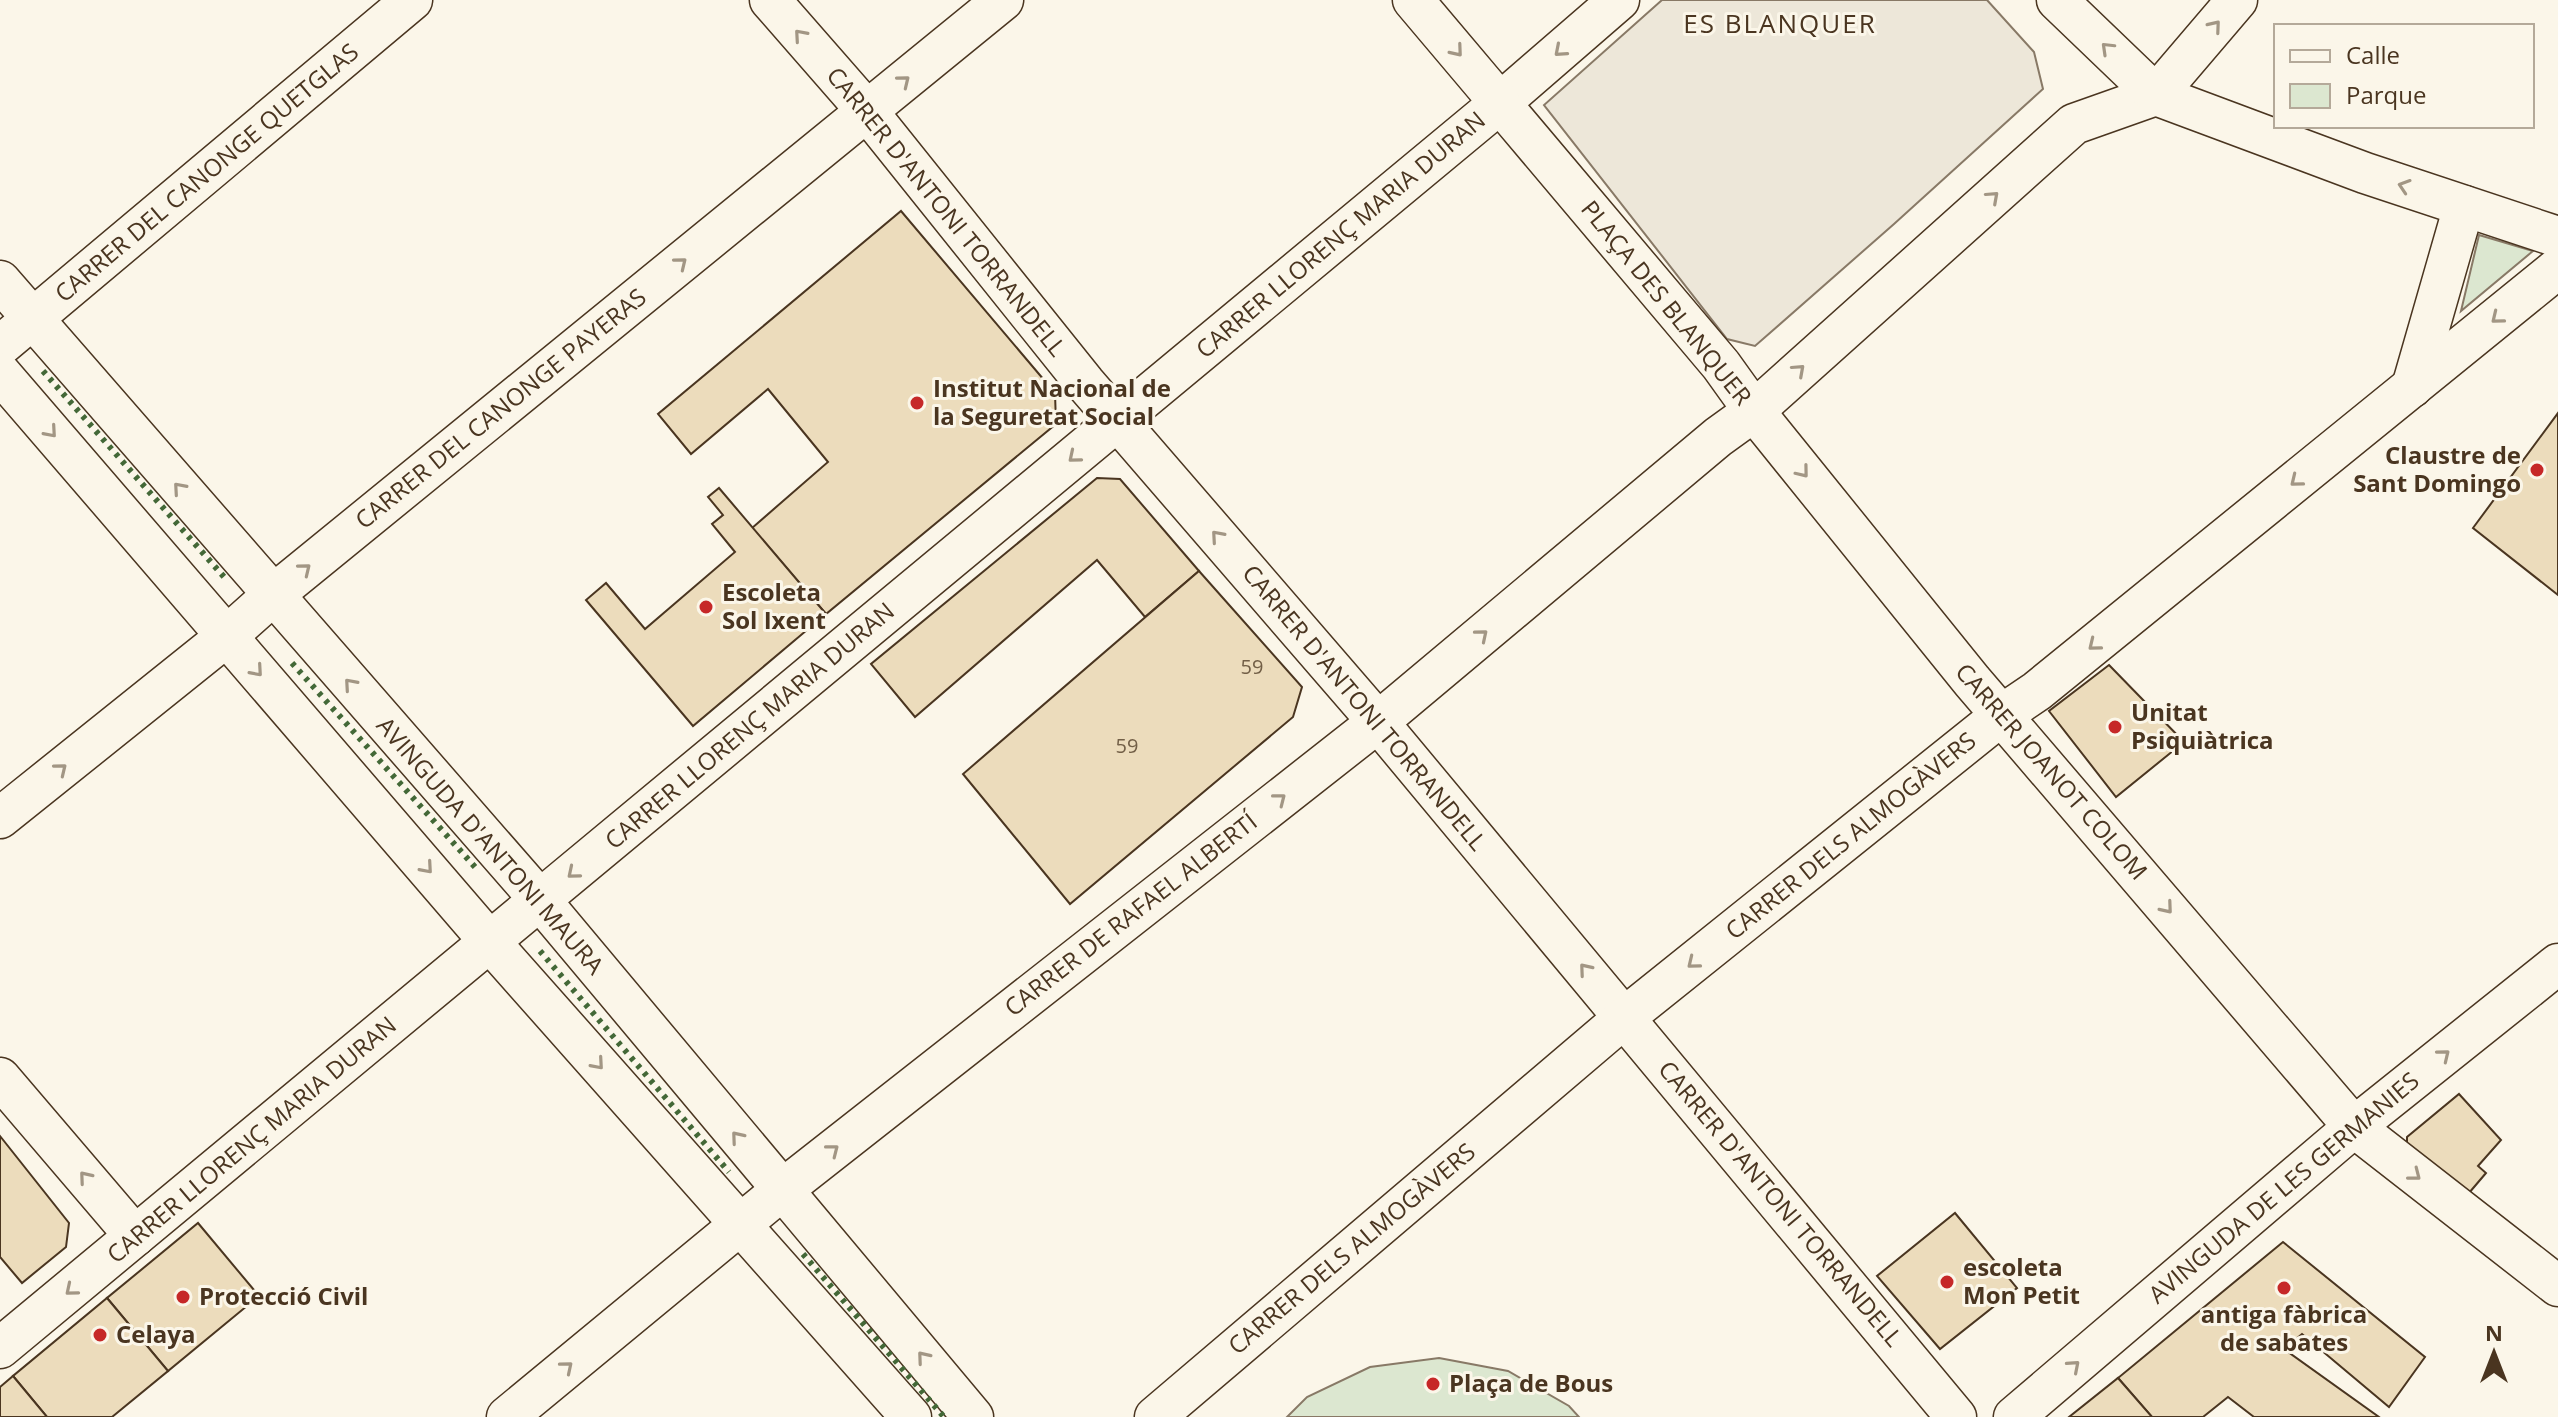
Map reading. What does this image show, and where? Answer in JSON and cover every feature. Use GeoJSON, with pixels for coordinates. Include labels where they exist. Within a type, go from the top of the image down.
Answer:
{"type":"FeatureCollection","features":[{"type":"Feature","properties":{"kind":"street","name":"CARRER DEL CANONGE QUETGLAS"},"geometry":{"type":"LineString","coordinates":[[0,346],[412,0]]}},
{"type":"Feature","properties":{"kind":"street","name":"CARRER D'ANTONI TORRANDELL"},"geometry":{"type":"LineString","coordinates":[[770,0],[867,111],[1118,420],[1378,722],[1956,1417]]}},
{"type":"Feature","properties":{"kind":"street","name":"CARRER DEL CANONGE PAYERAS"},"geometry":{"type":"LineString","coordinates":[[0,818],[227,636],[273,595],[1003,0]]}},
{"type":"Feature","properties":{"kind":"street","name":"PLAÇA DES BLANQUER"},"geometry":{"type":"LineString","coordinates":[[1413,0],[1721,365],[1754,411],[2074,124],[2156,95]]}},
{"type":"Feature","properties":{"kind":"street"},"geometry":{"type":"LineString","coordinates":[[1500,103],[1619,0]]}},
{"type":"Feature","properties":{"kind":"street"},"geometry":{"type":"LineString","coordinates":[[2057,0],[2156,95],[2365,173],[2558,237]]}},
{"type":"Feature","properties":{"kind":"street"},"geometry":{"type":"LineString","coordinates":[[2156,95],[2237,0]]}},
{"type":"Feature","properties":{"kind":"street","name":"CARRER LLORENÇ MARIA DURAN"},"geometry":{"type":"LineString","coordinates":[[0,1348],[1500,103]]}},
{"type":"Feature","properties":{"kind":"street"},"geometry":{"type":"LineString","coordinates":[[2412,387],[2464,206]]}},
{"type":"Feature","properties":{"kind":"street","name":"CARRER DELS ALMOGÀVERS"},"geometry":{"type":"LineString","coordinates":[[1155,1417],[1625,1017],[2003,714],[2037,691],[2558,268]]}},
{"type":"Feature","properties":{"kind":"street","name":"AVINGUDA D'ANTONI MAURA"},"geometry":{"type":"LineString","coordinates":[[0,281],[540,900],[973,1417]]}},
{"type":"Feature","properties":{"kind":"street"},"geometry":{"type":"LineString","coordinates":[[0,373],[490,942],[911,1417]]}},
{"type":"Feature","properties":{"kind":"street","name":"CARRER JOANOT COLOM"},"geometry":{"type":"LineString","coordinates":[[1754,411],[1972,681],[2354,1127],[2558,1286]]}},
{"type":"Feature","properties":{"kind":"street","name":"CARRER DE RAFAEL ALBERTÍ"},"geometry":{"type":"LineString","coordinates":[[507,1417],[739,1224],[1378,722],[1718,437],[1754,411]]}},
{"type":"Feature","properties":{"kind":"street","name":"AVINGUDA DE LES GERMANIES"},"geometry":{"type":"LineString","coordinates":[[2014,1417],[2354,1127],[2558,964]]}},
{"type":"Feature","properties":{"kind":"street"},"geometry":{"type":"LineString","coordinates":[[0,1078],[135,1236]]}},
{"type":"Feature","properties":{"kind":"green space"},"geometry":{"type":"Polygon","coordinates":[[[2479,235],[2533,251],[2461,311],[2479,235]]]}},
{"type":"Feature","properties":{"kind":"green space","name":"Plaça de Bous"},"geometry":{"type":"Polygon","coordinates":[[[1439,1358],[1508,1371],[1569,1406],[1579,1417],[1287,1417],[1307,1397],[1370,1367],[1439,1358]]]}},
{"type":"Feature","properties":{"kind":"shaded area"},"geometry":{"type":"Polygon","coordinates":[[[1662,0],[1987,0],[2034,52],[2043,89],[1755,346],[1727,339],[1544,105],[1662,0]]]}},
{"type":"Feature","properties":{"kind":"building","name":"Institut Nacional de la Seguretat Social"},"geometry":{"type":"Polygon","coordinates":[[[901,211],[1055,393],[1056,424],[826,614],[752,528],[828,462],[768,389],[691,454],[658,414],[901,211]]]}},
{"type":"Feature","properties":{"kind":"building","name":"Claustre de Sant Domingo"},"geometry":{"type":"Polygon","coordinates":[[[2558,413],[2558,595],[2473,528],[2558,413]]]}},
{"type":"Feature","properties":{"kind":"building"},"geometry":{"type":"Polygon","coordinates":[[[1097,478],[1120,479],[1199,571],[1145,617],[1097,560],[915,717],[871,664],[1097,478]]]}},
{"type":"Feature","properties":{"kind":"building","name":"Escoleta Sol Ixent"},"geometry":{"type":"Polygon","coordinates":[[[719,488],[826,614],[693,726],[586,600],[606,583],[645,629],[735,552],[712,524],[723,515],[708,497],[719,488]]]}},
{"type":"Feature","properties":{"kind":"building"},"geometry":{"type":"Polygon","coordinates":[[[1199,571],[1302,687],[1293,717],[1070,904],[963,774],[1199,571]]]}},
{"type":"Feature","properties":{"kind":"building","name":"Unitat Psiquiàtrica"},"geometry":{"type":"Polygon","coordinates":[[[2109,665],[2184,742],[2116,797],[2049,711],[2109,665]]]}},
{"type":"Feature","properties":{"kind":"building"},"geometry":{"type":"Polygon","coordinates":[[[2459,1094],[2501,1140],[2478,1166],[2486,1173],[2463,1200],[2407,1156],[2407,1137],[2459,1094]]]}},
{"type":"Feature","properties":{"kind":"building"},"geometry":{"type":"Polygon","coordinates":[[[0,1136],[69,1223],[66,1247],[22,1283],[0,1257],[0,1136]]]}},
{"type":"Feature","properties":{"kind":"building","name":"escoleta Mon Petit"},"geometry":{"type":"Polygon","coordinates":[[[1955,1213],[2017,1288],[1940,1349],[1877,1276],[1955,1213]]]}},
{"type":"Feature","properties":{"kind":"building","name":"Protecció Civil"},"geometry":{"type":"Polygon","coordinates":[[[198,1223],[259,1296],[168,1371],[107,1298],[198,1223]]]}},
{"type":"Feature","properties":{"kind":"building","name":"antiga fàbrica de sabates"},"geometry":{"type":"Polygon","coordinates":[[[2283,1242],[2425,1357],[2389,1407],[2302,1334],[2284,1349],[2379,1417],[2254,1417],[2228,1397],[2203,1417],[2152,1417],[2118,1378],[2283,1242]]]}},
{"type":"Feature","properties":{"kind":"building","name":"Celaya"},"geometry":{"type":"Polygon","coordinates":[[[107,1298],[168,1371],[112,1417],[47,1417],[13,1376],[107,1298]]]}},
{"type":"Feature","properties":{"kind":"building"},"geometry":{"type":"Polygon","coordinates":[[[13,1376],[47,1417],[0,1417],[0,1387],[13,1376]]]}},
{"type":"Feature","properties":{"kind":"building"},"geometry":{"type":"Polygon","coordinates":[[[2118,1378],[2152,1417],[2069,1417],[2118,1378]]]}},
{"type":"Feature","properties":{"kind":"hedge"},"geometry":{"type":"LineString","coordinates":[[43,371],[224,577]]}},
{"type":"Feature","properties":{"kind":"hedge"},"geometry":{"type":"LineString","coordinates":[[292,663],[475,867]]}},
{"type":"Feature","properties":{"kind":"hedge"},"geometry":{"type":"LineString","coordinates":[[540,951],[729,1172]]}},
{"type":"Feature","properties":{"kind":"hedge"},"geometry":{"type":"LineString","coordinates":[[803,1254],[944,1417]]}},
{"type":"Feature","properties":{"kind":"place","name":"Institut Nacional de la Seguretat Social"},"geometry":{"type":"Point","coordinates":[917,403]}},
{"type":"Feature","properties":{"kind":"place","name":"Claustre de Sant Domingo"},"geometry":{"type":"Point","coordinates":[2537,470]}},
{"type":"Feature","properties":{"kind":"place","name":"Escoleta Sol Ixent"},"geometry":{"type":"Point","coordinates":[706,607]}},
{"type":"Feature","properties":{"kind":"place","name":"Unitat Psiquiàtrica"},"geometry":{"type":"Point","coordinates":[2115,727]}},
{"type":"Feature","properties":{"kind":"place","name":"escoleta Mon Petit"},"geometry":{"type":"Point","coordinates":[1947,1282]}},
{"type":"Feature","properties":{"kind":"place","name":"antiga fàbrica de sabates"},"geometry":{"type":"Point","coordinates":[2284,1288]}},
{"type":"Feature","properties":{"kind":"place","name":"Protecció Civil"},"geometry":{"type":"Point","coordinates":[183,1297]}},
{"type":"Feature","properties":{"kind":"place","name":"Celaya"},"geometry":{"type":"Point","coordinates":[100,1335]}},
{"type":"Feature","properties":{"kind":"place","name":"Plaça de Bous"},"geometry":{"type":"Point","coordinates":[1433,1384]}},
{"type":"Feature","properties":{"kind":"district","name":"ES BLANQUER"},"geometry":{"type":"Point","coordinates":[1780,24]}}]}
